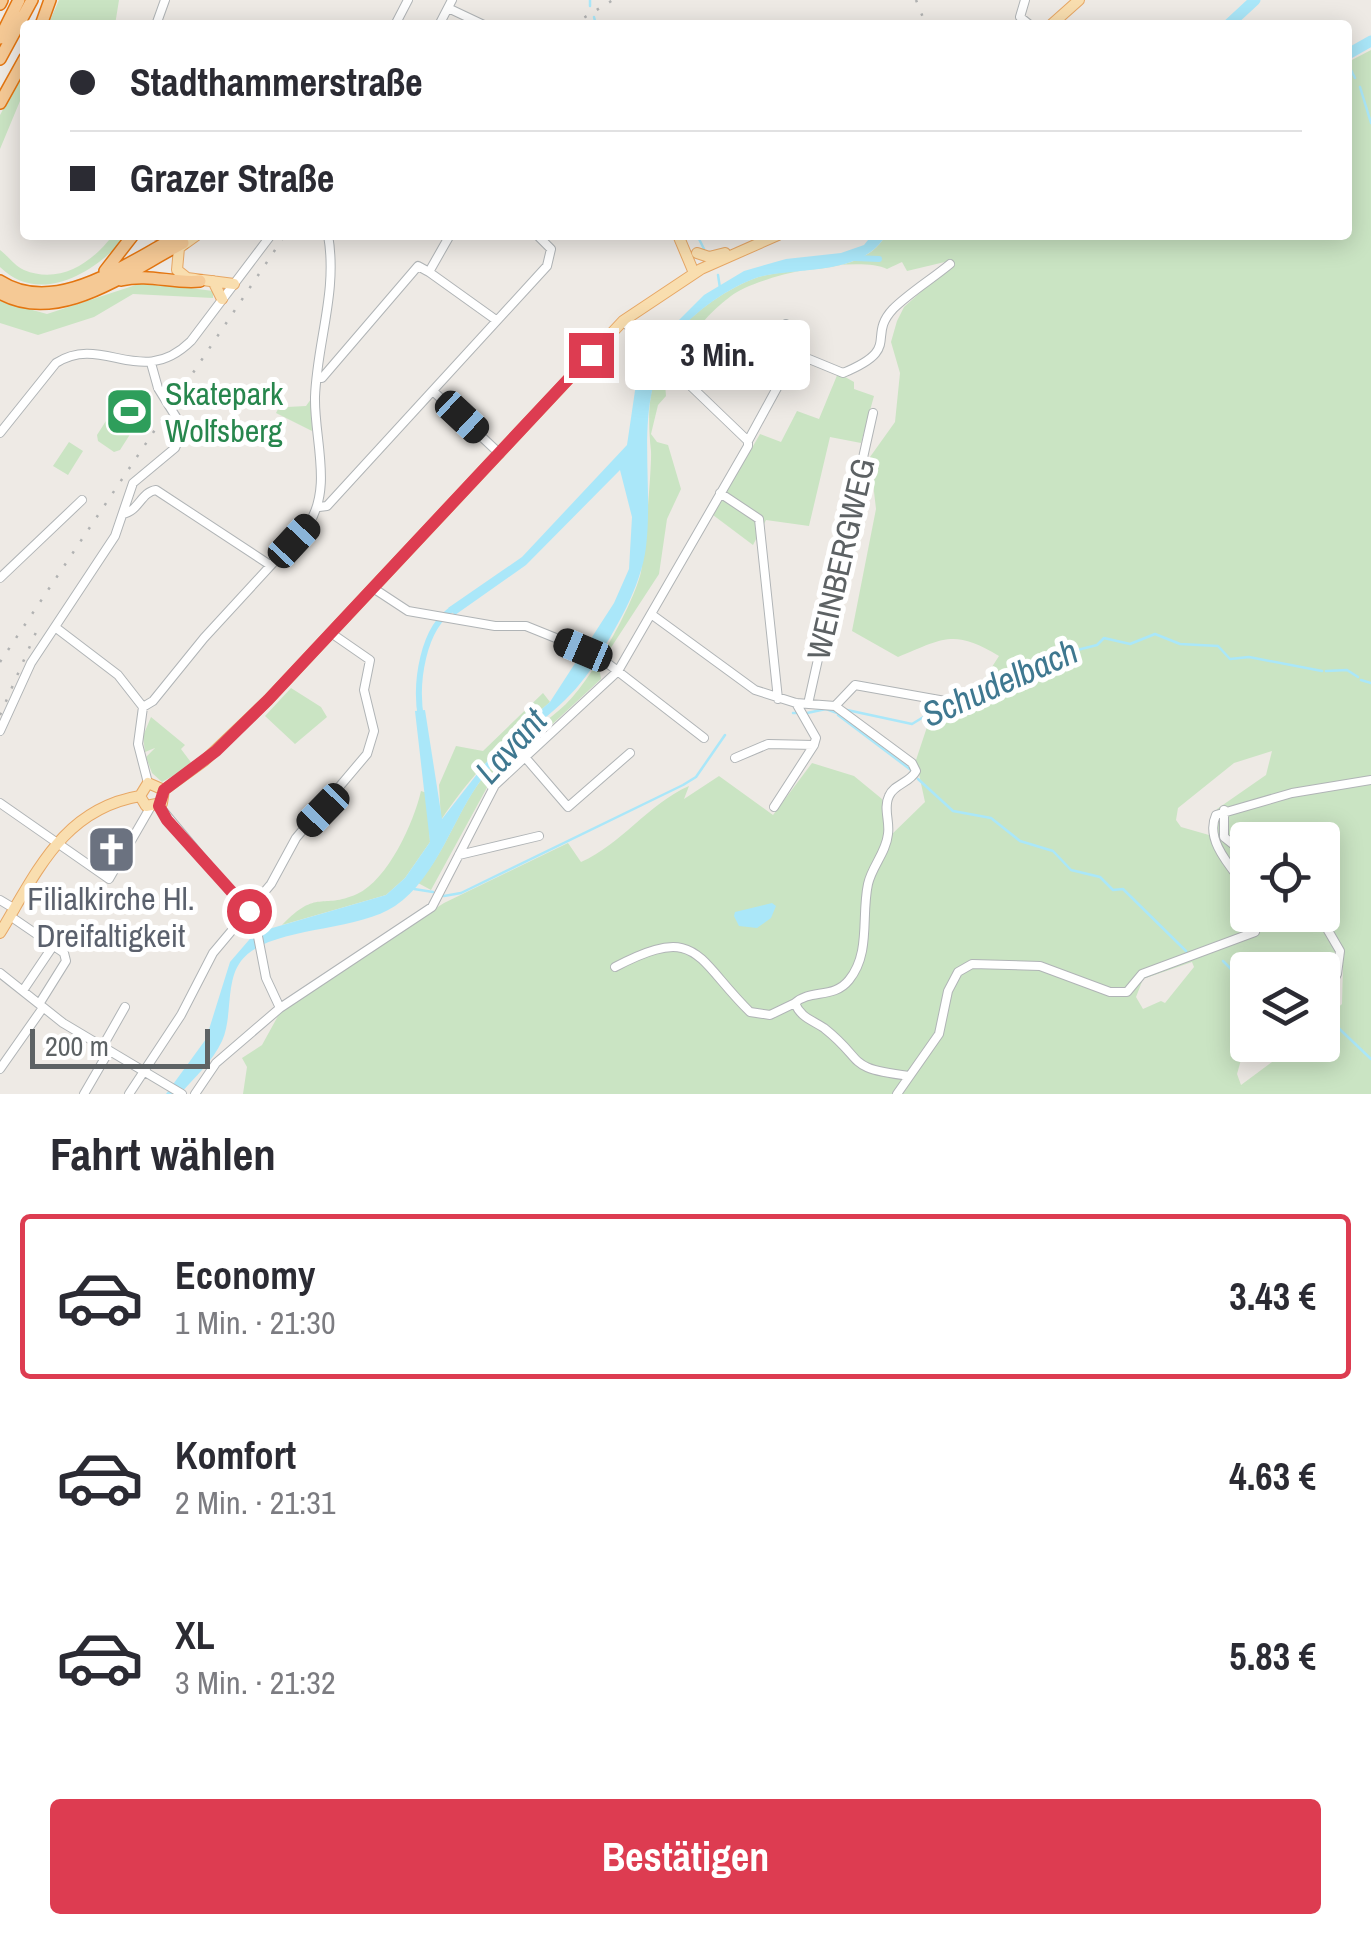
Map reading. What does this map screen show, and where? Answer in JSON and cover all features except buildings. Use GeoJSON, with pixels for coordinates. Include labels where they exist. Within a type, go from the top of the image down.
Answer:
{"type":"FeatureCollection","features":[{"type":"Feature","properties":{"kind":"highway"},"geometry":{"type":"LineString","coordinates":[[0,38],[19,0]]}},
{"type":"Feature","properties":{"kind":"highway"},"geometry":{"type":"LineString","coordinates":[[0,59],[20,22]]}},
{"type":"Feature","properties":{"kind":"highway"},"geometry":{"type":"LineString","coordinates":[[0,103],[20,67]]}},
{"type":"Feature","properties":{"kind":"highway"},"geometry":{"type":"LineString","coordinates":[[101,281],[130,240]]}},
{"type":"Feature","properties":{"kind":"highway"},"geometry":{"type":"LineString","coordinates":[[0,293],[23,303],[53,304],[177,240]]}},
{"type":"Feature","properties":{"kind":"highway"},"geometry":{"type":"LineString","coordinates":[[0,281],[16,290],[45,294],[142,276],[206,281]]}},
{"type":"Feature","properties":{"kind":"main road"},"geometry":{"type":"LineString","coordinates":[[1056,20],[1079,0]]}},
{"type":"Feature","properties":{"kind":"main road"},"geometry":{"type":"LineString","coordinates":[[180,240],[177,270],[206,281],[234,284]]}},
{"type":"Feature","properties":{"kind":"main road"},"geometry":{"type":"LineString","coordinates":[[683,240],[698,271]]}},
{"type":"Feature","properties":{"kind":"main road"},"geometry":{"type":"LineString","coordinates":[[685,240],[696,253],[698,271]]}},
{"type":"Feature","properties":{"kind":"main road"},"geometry":{"type":"LineString","coordinates":[[140,796],[154,807],[164,790],[233,735],[622,321],[698,271],[767,240]]}},
{"type":"Feature","properties":{"kind":"main road"},"geometry":{"type":"LineString","coordinates":[[696,253],[709,256],[746,249]]}},
{"type":"Feature","properties":{"kind":"main road"},"geometry":{"type":"LineString","coordinates":[[206,281],[222,299]]}},
{"type":"Feature","properties":{"kind":"main road"},"geometry":{"type":"LineString","coordinates":[[0,933],[58,844],[88,812],[140,796],[148,784],[164,790]]}},
{"type":"Feature","properties":{"kind":"street"},"geometry":{"type":"LineString","coordinates":[[450,4],[476,20]]}},
{"type":"Feature","properties":{"kind":"street"},"geometry":{"type":"LineString","coordinates":[[0,434],[56,362],[67,356],[95,353],[126,362],[152,363],[185,347],[267,240]]}},
{"type":"Feature","properties":{"kind":"street"},"geometry":{"type":"LineString","coordinates":[[143,707],[154,701],[308,525],[319,507],[317,378],[331,283],[328,240]]}},
{"type":"Feature","properties":{"kind":"street"},"geometry":{"type":"LineString","coordinates":[[429,272],[447,240]]}},
{"type":"Feature","properties":{"kind":"street"},"geometry":{"type":"LineString","coordinates":[[319,507],[327,506],[547,266],[552,254],[544,240]]}},
{"type":"Feature","properties":{"kind":"street"},"geometry":{"type":"LineString","coordinates":[[784,376],[809,360],[844,374],[865,364],[879,354],[890,312],[950,264]]}},
{"type":"Feature","properties":{"kind":"street"},"geometry":{"type":"LineString","coordinates":[[317,378],[322,378],[418,266],[496,320]]}},
{"type":"Feature","properties":{"kind":"street"},"geometry":{"type":"LineString","coordinates":[[622,321],[748,441]]}},
{"type":"Feature","properties":{"kind":"street"},"geometry":{"type":"LineString","coordinates":[[195,1094],[216,1063],[280,1008],[423,915],[438,897],[495,785],[598,694],[618,671],[784,376],[786,324]]}},
{"type":"Feature","properties":{"kind":"street"},"geometry":{"type":"LineString","coordinates":[[0,730],[31,663],[115,536],[133,483],[178,442],[176,417],[158,388],[152,363]]}},
{"type":"Feature","properties":{"kind":"street"},"geometry":{"type":"LineString","coordinates":[[434,392],[500,454]]}},
{"type":"Feature","properties":{"kind":"street","name":"WEINBERGWEG"},"geometry":{"type":"LineString","coordinates":[[808,704],[873,413]]}},
{"type":"Feature","properties":{"kind":"street"},"geometry":{"type":"LineString","coordinates":[[123,514],[135,510],[150,491],[160,492],[270,565]]}},
{"type":"Feature","properties":{"kind":"street"},"geometry":{"type":"LineString","coordinates":[[720,493],[760,519],[778,699]]}},
{"type":"Feature","properties":{"kind":"street"},"geometry":{"type":"LineString","coordinates":[[0,578],[82,500]]}},
{"type":"Feature","properties":{"kind":"street"},"geometry":{"type":"LineString","coordinates":[[373,588],[408,611],[526,626],[583,650]]}},
{"type":"Feature","properties":{"kind":"street"},"geometry":{"type":"LineString","coordinates":[[615,967],[648,950],[674,945],[703,958],[750,1012],[770,1015],[801,997],[834,993],[858,968],[863,953],[870,877],[888,839],[888,799],[916,772],[912,763],[835,706],[796,703],[754,690],[650,614]]}},
{"type":"Feature","properties":{"kind":"street"},"geometry":{"type":"LineString","coordinates":[[54,628],[118,674],[143,707],[138,744],[148,784]]}},
{"type":"Feature","properties":{"kind":"street"},"geometry":{"type":"LineString","coordinates":[[129,1094],[213,953],[270,884],[296,838],[367,754],[374,731],[364,684],[370,660],[331,632]]}},
{"type":"Feature","properties":{"kind":"street"},"geometry":{"type":"LineString","coordinates":[[602,659],[704,738]]}},
{"type":"Feature","properties":{"kind":"street"},"geometry":{"type":"LineString","coordinates":[[835,706],[855,685],[945,701],[982,688]]}},
{"type":"Feature","properties":{"kind":"street"},"geometry":{"type":"LineString","coordinates":[[774,807],[816,738],[796,703]]}},
{"type":"Feature","properties":{"kind":"street"},"geometry":{"type":"LineString","coordinates":[[735,758],[768,744],[814,744]]}},
{"type":"Feature","properties":{"kind":"street"},"geometry":{"type":"LineString","coordinates":[[524,756],[568,807],[630,752]]}},
{"type":"Feature","properties":{"kind":"street"},"geometry":{"type":"LineString","coordinates":[[1230,864],[1215,843],[1212,824],[1224,810],[1371,780]]}},
{"type":"Feature","properties":{"kind":"street"},"geometry":{"type":"LineString","coordinates":[[0,803],[109,880],[154,807],[249,911],[280,1008]]}},
{"type":"Feature","properties":{"kind":"street"},"geometry":{"type":"LineString","coordinates":[[1224,810],[1224,837],[1230,842]]}},
{"type":"Feature","properties":{"kind":"street"},"geometry":{"type":"LineString","coordinates":[[459,855],[539,836]]}},
{"type":"Feature","properties":{"kind":"street"},"geometry":{"type":"LineString","coordinates":[[0,900],[64,953],[66,961],[0,1069]]}},
{"type":"Feature","properties":{"kind":"street"},"geometry":{"type":"LineString","coordinates":[[897,1094],[940,1034],[948,992],[958,972],[972,964],[1040,966],[1110,992],[1127,992],[1142,974],[1255,932]]}},
{"type":"Feature","properties":{"kind":"street"},"geometry":{"type":"LineString","coordinates":[[24,990],[53,946]]}},
{"type":"Feature","properties":{"kind":"street"},"geometry":{"type":"LineString","coordinates":[[0,973],[42,1005],[182,1094]]}},
{"type":"Feature","properties":{"kind":"street"},"geometry":{"type":"LineString","coordinates":[[795,1003],[797,1010],[825,1029],[855,1064],[872,1072],[909,1076]]}},
{"type":"Feature","properties":{"kind":"street"},"geometry":{"type":"LineString","coordinates":[[84,1094],[125,1008]]}},
{"type":"Feature","properties":{"kind":"green space"},"geometry":{"type":"Polygon","coordinates":[[[59,0],[119,0],[116,20],[50,20],[59,0]]]}},
{"type":"Feature","properties":{"kind":"green space"},"geometry":{"type":"Polygon","coordinates":[[[1371,50],[1371,1094],[243,1094],[247,1067],[242,1058],[262,1045],[278,1016],[299,996],[444,903],[568,843],[581,862],[596,854],[689,786],[684,799],[719,776],[773,815],[812,763],[854,776],[882,799],[887,839],[925,802],[916,760],[934,706],[972,698],[999,656],[971,642],[949,639],[898,657],[852,631],[876,509],[870,457],[895,422],[900,373],[891,342],[904,307],[951,265],[949,261],[907,271],[902,262],[887,269],[838,265],[862,257],[882,240],[1352,240],[1352,60],[1371,50]],[[1272,751],[1234,763],[1178,808],[1176,820],[1181,827],[1209,835],[1217,809],[1266,775],[1272,751]],[[1192,962],[1143,979],[1136,997],[1143,1009],[1165,1003],[1194,967],[1192,962]]]}},
{"type":"Feature","properties":{"kind":"green space"},"geometry":{"type":"Polygon","coordinates":[[[20,77],[20,101],[0,149],[0,115],[20,77]]]}},
{"type":"Feature","properties":{"kind":"green space"},"geometry":{"type":"Polygon","coordinates":[[[109,240],[122,240],[85,271],[50,284],[16,279],[0,267],[0,250],[24,270],[50,275],[74,268],[109,240]]]}},
{"type":"Feature","properties":{"kind":"green space"},"geometry":{"type":"Polygon","coordinates":[[[803,270],[744,288],[709,316],[678,353],[695,373],[692,381],[674,364],[664,372],[666,396],[658,405],[651,434],[657,442],[668,445],[681,489],[667,519],[659,574],[599,666],[601,679],[490,782],[431,890],[418,883],[476,787],[504,755],[576,693],[599,661],[629,604],[641,572],[644,549],[652,388],[670,345],[696,314],[729,291],[762,276],[803,270]]]}},
{"type":"Feature","properties":{"kind":"green space"},"geometry":{"type":"Polygon","coordinates":[[[145,282],[213,291],[213,298],[133,294],[94,317],[38,335],[0,323],[0,301],[47,314],[145,282]]]}},
{"type":"Feature","properties":{"kind":"green space"},"geometry":{"type":"Polygon","coordinates":[[[838,373],[854,382],[854,389],[874,396],[861,443],[830,437],[809,526],[766,520],[753,545],[713,515],[760,434],[781,442],[797,411],[819,419],[838,373]]]}},
{"type":"Feature","properties":{"kind":"green space"},"geometry":{"type":"Polygon","coordinates":[[[128,397],[142,406],[143,414],[120,450],[114,452],[98,441],[97,435],[120,399],[128,397]]]}},
{"type":"Feature","properties":{"kind":"green space"},"geometry":{"type":"Polygon","coordinates":[[[311,399],[312,431],[276,413],[282,401],[287,407],[306,406],[311,399]]]}},
{"type":"Feature","properties":{"kind":"green space"},"geometry":{"type":"Polygon","coordinates":[[[69,442],[83,451],[68,475],[53,466],[69,442]]]}},
{"type":"Feature","properties":{"kind":"green space"},"geometry":{"type":"Polygon","coordinates":[[[291,688],[321,707],[327,717],[295,744],[265,716],[291,688]]]}},
{"type":"Feature","properties":{"kind":"green space"},"geometry":{"type":"Polygon","coordinates":[[[543,693],[550,702],[491,757],[441,820],[439,785],[456,746],[483,751],[543,693]]]}},
{"type":"Feature","properties":{"kind":"green space"},"geometry":{"type":"Polygon","coordinates":[[[151,717],[185,745],[181,749],[193,765],[162,782],[152,773],[146,757],[155,748],[145,752],[143,736],[151,717]]]}},
{"type":"Feature","properties":{"kind":"green space"},"geometry":{"type":"Polygon","coordinates":[[[421,791],[427,793],[430,842],[405,878],[386,895],[282,925],[312,903],[345,898],[368,887],[398,849],[421,791]]]}},
{"type":"Feature","properties":{"kind":"water"},"geometry":{"type":"Polygon","coordinates":[[[868,240],[882,240],[876,248],[847,263],[753,279],[719,297],[681,329],[665,353],[649,406],[648,519],[639,578],[583,681],[484,776],[434,863],[410,894],[378,915],[270,941],[241,961],[233,979],[225,1032],[218,1048],[180,1094],[166,1094],[206,1039],[230,962],[255,933],[386,895],[405,878],[430,842],[415,711],[425,710],[442,819],[499,746],[550,702],[614,603],[629,569],[632,517],[620,470],[526,565],[455,615],[448,608],[522,557],[627,445],[636,384],[648,351],[704,295],[744,271],[864,245],[868,240]]]}},
{"type":"Feature","properties":{"kind":"water"},"geometry":{"type":"Polygon","coordinates":[[[772,903],[776,906],[771,918],[757,928],[739,926],[735,912],[772,903]]]}},
{"type":"Feature","properties":{"kind":"waterway"},"geometry":{"type":"LineString","coordinates":[[590,0],[590,6]]}},
{"type":"Feature","properties":{"kind":"waterway"},"geometry":{"type":"LineString","coordinates":[[1233,20],[1255,0]]}},
{"type":"Feature","properties":{"kind":"waterway","name":"Lavant"},"geometry":{"type":"LineString","coordinates":[[1352,52],[1371,41]]}},
{"type":"Feature","properties":{"kind":"waterway"},"geometry":{"type":"LineString","coordinates":[[1352,72],[1355,78]]}},
{"type":"Feature","properties":{"kind":"waterway"},"geometry":{"type":"LineString","coordinates":[[1360,87],[1371,123]]}},
{"type":"Feature","properties":{"kind":"waterway"},"geometry":{"type":"LineString","coordinates":[[700,240],[704,249]]}},
{"type":"Feature","properties":{"kind":"waterway"},"geometry":{"type":"LineString","coordinates":[[855,258],[879,259]]}},
{"type":"Feature","properties":{"kind":"waterway"},"geometry":{"type":"LineString","coordinates":[[718,275],[720,288]]}},
{"type":"Feature","properties":{"kind":"waterway"},"geometry":{"type":"LineString","coordinates":[[421,718],[423,657],[434,628],[454,608]]}},
{"type":"Feature","properties":{"kind":"waterway","name":"Schudelbach"},"geometry":{"type":"LineString","coordinates":[[847,710],[912,724],[940,707],[994,691],[1008,677],[1046,658],[1097,645],[1104,638],[1130,644],[1155,634],[1180,644],[1218,646],[1230,659],[1249,657],[1322,671]]}},
{"type":"Feature","properties":{"kind":"waterway","name":"Schudelbach"},"geometry":{"type":"LineString","coordinates":[[1326,671],[1347,670],[1358,677]]}},
{"type":"Feature","properties":{"kind":"waterway","name":"Schudelbach"},"geometry":{"type":"LineString","coordinates":[[1361,680],[1371,683]]}},
{"type":"Feature","properties":{"kind":"waterway","name":"Schudelbach"},"geometry":{"type":"LineString","coordinates":[[807,713],[826,709],[840,714]]}},
{"type":"Feature","properties":{"kind":"waterway"},"geometry":{"type":"LineString","coordinates":[[838,715],[911,770]]}},
{"type":"Feature","properties":{"kind":"waterway","name":"Schudelbach"},"geometry":{"type":"LineString","coordinates":[[444,896],[461,893],[683,785],[696,777],[725,735]]}},
{"type":"Feature","properties":{"kind":"waterway"},"geometry":{"type":"LineString","coordinates":[[918,779],[953,811],[991,818],[1020,841],[1053,851],[1071,870],[1100,877],[1113,890],[1123,889],[1186,951]]}},
{"type":"Feature","properties":{"kind":"waterway","name":"Schudelbach"},"geometry":{"type":"LineString","coordinates":[[414,889],[433,892]]}},
{"type":"Feature","properties":{"kind":"waterway"},"geometry":{"type":"LineString","coordinates":[[1223,961],[1230,968]]}},
{"type":"Feature","properties":{"kind":"waterway"},"geometry":{"type":"LineString","coordinates":[[1340,1029],[1371,1059]]}},
{"type":"Feature","properties":{"kind":"railway"},"geometry":{"type":"LineString","coordinates":[[580,20],[613,0]]}},
{"type":"Feature","properties":{"kind":"railway"},"geometry":{"type":"LineString","coordinates":[[916,0],[924,20]]}},
{"type":"Feature","properties":{"kind":"railway"},"geometry":{"type":"LineString","coordinates":[[0,662],[282,240]]}},
{"type":"Feature","properties":{"kind":"railway"},"geometry":{"type":"LineString","coordinates":[[0,715],[40,623]]}},
{"type":"Feature","properties":{"kind":"place","name":"Skatepark Wolfsberg"},"geometry":{"type":"Point","coordinates":[130,412]}},
{"type":"Feature","properties":{"kind":"place","name":"Filialkirche Hl. Dreifaltigkeit"},"geometry":{"type":"Point","coordinates":[111,849]}},
{"type":"Feature","properties":{"kind":"route"},"geometry":{"type":"LineString","coordinates":[[249,911],[167,820],[159,806],[164,790],[216,751],[268,700],[591,355]]}}]}
